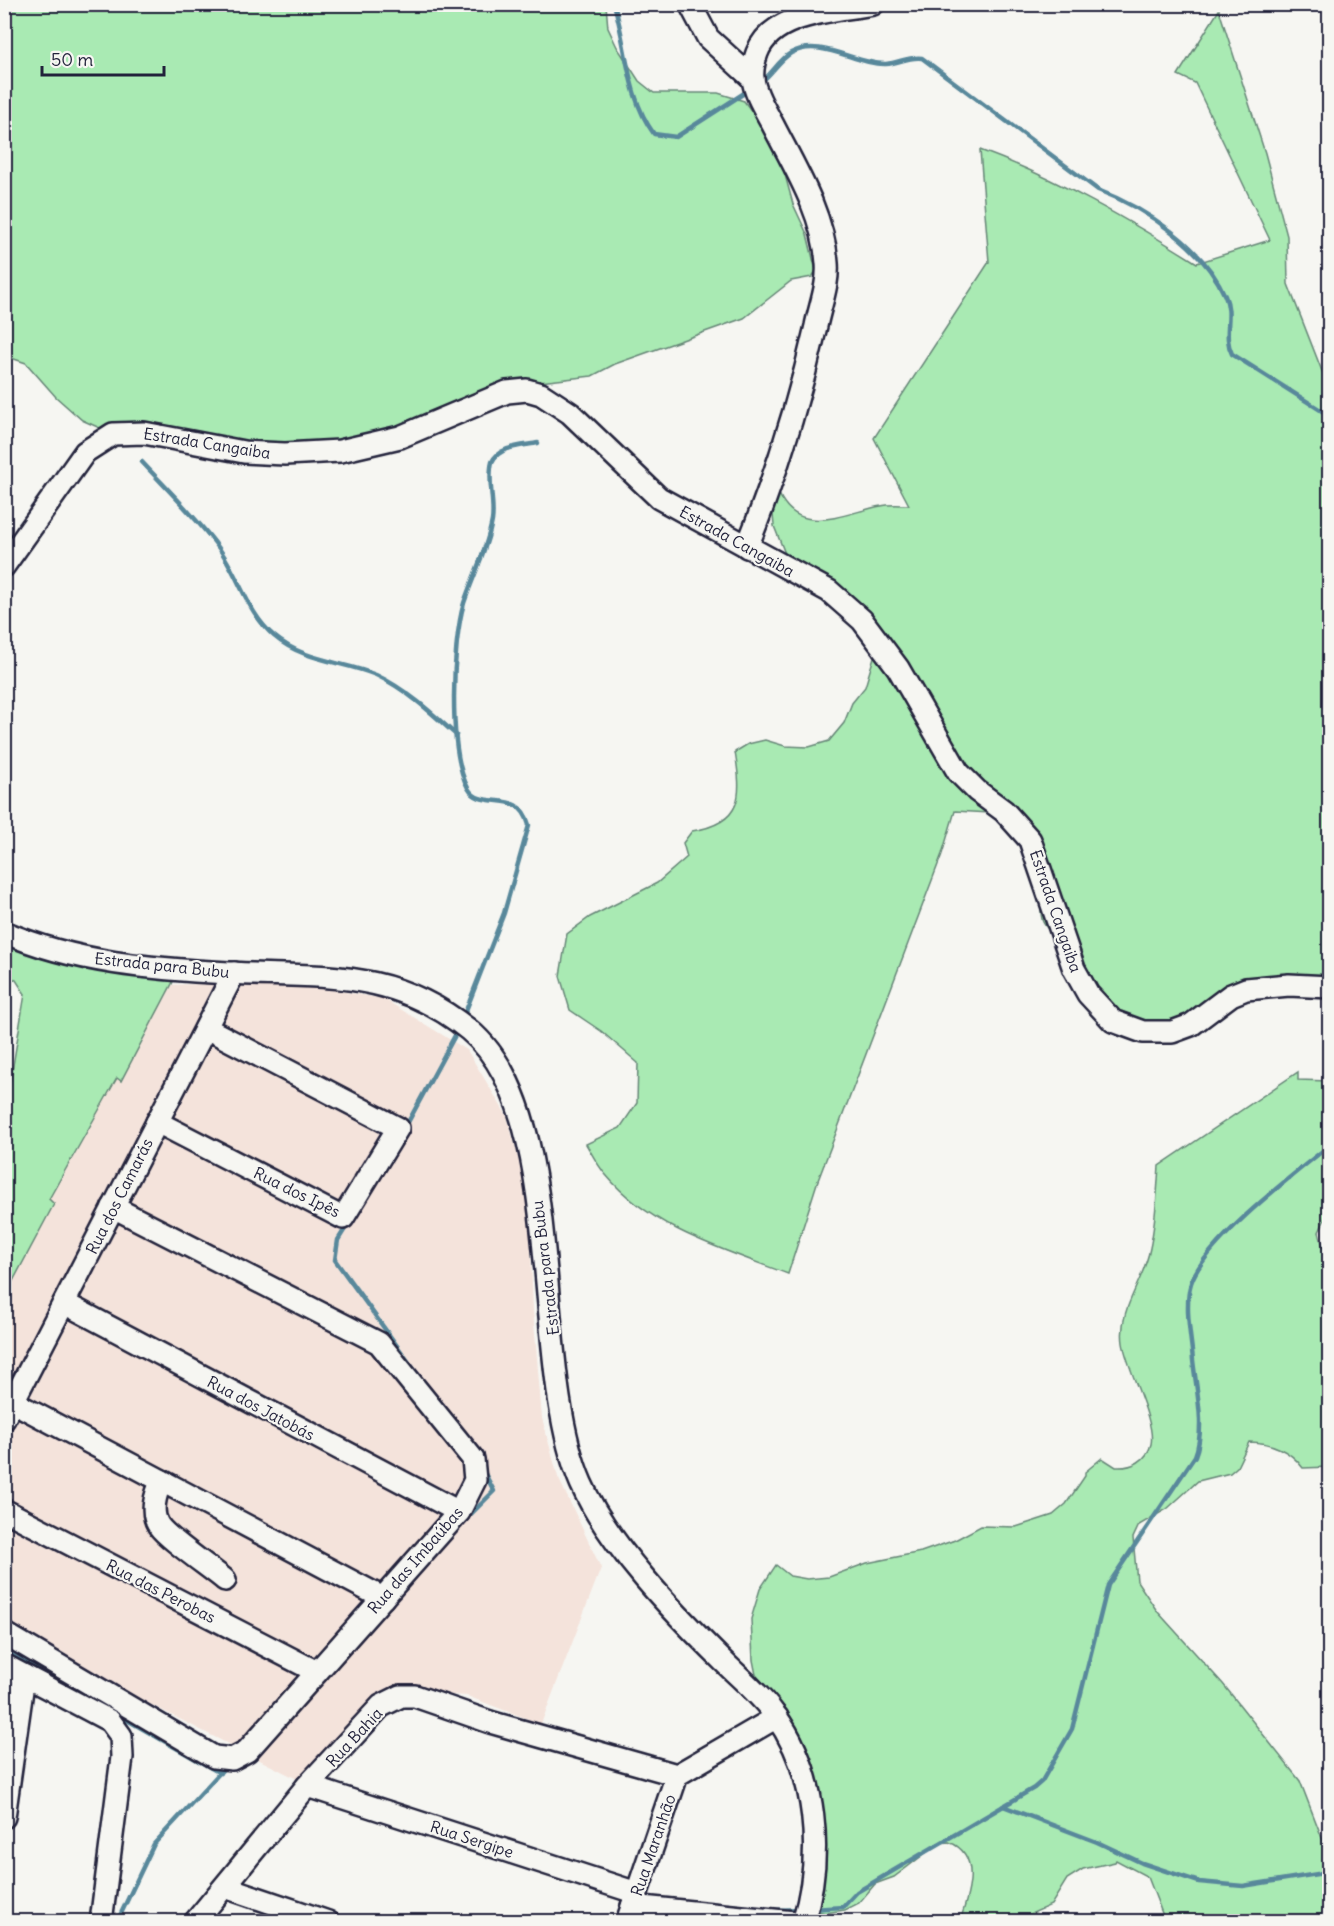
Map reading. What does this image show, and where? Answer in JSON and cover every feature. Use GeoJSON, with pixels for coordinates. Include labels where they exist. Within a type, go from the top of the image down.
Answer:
{"type":"FeatureCollection","features":[{"type":"Feature","properties":{"kind":"street"},"geometry":{"type":"LineString","coordinates":[[690,4],[708,38],[753,79]]}},
{"type":"Feature","properties":{"kind":"street"},"geometry":{"type":"LineString","coordinates":[[747,547],[771,488],[788,434],[813,338],[828,266],[824,238],[814,208],[755,90],[753,79],[758,50],[767,36],[787,21],[873,4]]}},
{"type":"Feature","properties":{"kind":"street","name":"Estrada Cangaiba"},"geometry":{"type":"LineString","coordinates":[[4,566],[85,452],[112,434],[144,433],[244,452],[285,454],[340,450],[400,437],[486,399],[507,392],[526,390],[556,402],[570,413],[658,498],[829,591],[862,620],[898,668],[958,772],[977,791],[1004,811],[1030,840],[1074,969],[1088,994],[1113,1021],[1143,1032],[1172,1032],[1191,1025],[1231,995],[1246,989],[1289,985],[1329,987]]}},
{"type":"Feature","properties":{"kind":"street","name":"Estrada para Bubu"},"geometry":{"type":"LineString","coordinates":[[4,932],[65,954],[171,969],[314,974],[381,983],[444,1012],[472,1032],[500,1068],[519,1108],[524,1126],[534,1179],[564,1429],[580,1482],[606,1529],[661,1595],[777,1717],[801,1766],[814,1821],[812,1880],[804,1922]]}},
{"type":"Feature","properties":{"kind":"street","name":"Rua dos Camarás"},"geometry":{"type":"LineString","coordinates":[[9,1411],[234,973]]}},
{"type":"Feature","properties":{"kind":"street","name":"Rua dos Ipês"},"geometry":{"type":"LineString","coordinates":[[157,1122],[343,1218],[398,1128],[206,1028]]}},
{"type":"Feature","properties":{"kind":"street","name":"Rua das Imbaúbas"},"geometry":{"type":"LineString","coordinates":[[4,1633],[214,1757],[224,1760],[232,1759],[247,1751],[459,1512],[475,1480],[473,1459],[379,1343],[113,1207]]}},
{"type":"Feature","properties":{"kind":"street","name":"Rua dos Jatobás"},"geometry":{"type":"LineString","coordinates":[[64,1303],[459,1512]]}},
{"type":"Feature","properties":{"kind":"street"},"geometry":{"type":"LineString","coordinates":[[9,1411],[162,1481],[383,1598]]}},
{"type":"Feature","properties":{"kind":"street"},"geometry":{"type":"LineString","coordinates":[[162,1481],[156,1492],[154,1511],[159,1527],[225,1580]]}},
{"type":"Feature","properties":{"kind":"street","name":"Rua das Perobas"},"geometry":{"type":"LineString","coordinates":[[4,1510],[317,1672]]}},
{"type":"Feature","properties":{"kind":"street"},"geometry":{"type":"LineString","coordinates":[[4,1665],[110,1721],[121,1736],[122,1757],[101,1922]]}},
{"type":"Feature","properties":{"kind":"street"},"geometry":{"type":"LineString","coordinates":[[4,1817],[24,1676]]}},
{"type":"Feature","properties":{"kind":"street","name":"Rua Bahia"},"geometry":{"type":"LineString","coordinates":[[195,1922],[307,1786],[381,1706],[400,1696],[415,1696],[490,1722],[677,1775]]}},
{"type":"Feature","properties":{"kind":"street","name":"Rua Maranhão"},"geometry":{"type":"LineString","coordinates":[[632,1907],[677,1775],[777,1717]]}},
{"type":"Feature","properties":{"kind":"street","name":"Rua Sergipe"},"geometry":{"type":"LineString","coordinates":[[307,1786],[632,1907],[794,1922]]}},
{"type":"Feature","properties":{"kind":"street"},"geometry":{"type":"LineString","coordinates":[[225,1887],[328,1922]]}},
{"type":"Feature","properties":{"kind":"shaded area"},"geometry":{"type":"Polygon","coordinates":[[[253,983],[312,986],[384,999],[467,1050],[507,1116],[529,1197],[533,1311],[542,1418],[558,1477],[601,1568],[541,1724],[467,1696],[399,1691],[366,1705],[297,1779],[5,1630],[4,1278],[160,985],[253,983]]]}},
{"type":"Feature","properties":{"kind":"green space"},"geometry":{"type":"Polygon","coordinates":[[[4,5],[606,5],[608,28],[617,47],[639,81],[654,93],[718,93],[744,101],[777,146],[793,204],[807,234],[816,271],[812,277],[791,281],[744,318],[615,364],[592,376],[522,384],[370,437],[293,448],[102,429],[82,420],[56,397],[26,363],[5,356],[4,5]]]}},
{"type":"Feature","properties":{"kind":"green space"},"geometry":{"type":"Polygon","coordinates":[[[1219,10],[1265,153],[1287,236],[1288,284],[1329,389],[1329,990],[1208,1001],[1177,1042],[1154,1044],[1129,1035],[1061,938],[1045,925],[1042,919],[1041,889],[1038,879],[1030,860],[1018,843],[989,813],[955,811],[942,854],[817,1183],[788,1274],[690,1236],[667,1224],[624,1194],[598,1164],[586,1144],[620,1128],[637,1103],[638,1063],[601,1031],[570,1010],[560,976],[567,934],[590,917],[657,883],[687,857],[683,843],[692,831],[709,827],[730,814],[736,805],[738,794],[739,781],[735,752],[748,744],[765,740],[785,746],[809,747],[829,741],[844,723],[852,703],[865,687],[874,657],[861,628],[794,576],[774,526],[772,503],[777,489],[785,505],[796,514],[808,519],[837,517],[884,505],[909,505],[874,438],[989,262],[980,150],[1036,173],[1092,201],[1197,263],[1270,240],[1195,83],[1178,75],[1219,10]]]}},
{"type":"Feature","properties":{"kind":"green space"},"geometry":{"type":"Polygon","coordinates":[[[5,939],[35,955],[174,980],[121,1081],[117,1078],[49,1199],[54,1204],[5,1296],[5,1113],[25,994],[16,980],[5,974],[5,939]]]}},
{"type":"Feature","properties":{"kind":"green space"},"geometry":{"type":"Polygon","coordinates":[[[1298,1072],[1298,1080],[1329,1081],[1329,1210],[1319,1232],[1330,1272],[1329,1467],[1303,1468],[1292,1456],[1279,1448],[1249,1442],[1237,1467],[1230,1473],[1198,1481],[1167,1509],[1139,1525],[1133,1538],[1137,1581],[1157,1611],[1223,1684],[1300,1781],[1329,1856],[1329,1921],[1165,1921],[1148,1877],[1116,1860],[1083,1869],[1067,1879],[1051,1905],[1015,1921],[960,1921],[969,1889],[970,1866],[960,1848],[949,1842],[939,1843],[894,1877],[875,1884],[859,1903],[845,1910],[825,1913],[816,1911],[790,1722],[783,1707],[756,1675],[753,1660],[751,1619],[760,1589],[776,1565],[790,1576],[807,1579],[829,1577],[867,1563],[921,1552],[955,1540],[981,1526],[1016,1527],[1053,1515],[1066,1504],[1085,1476],[1085,1472],[1102,1458],[1116,1467],[1133,1465],[1142,1459],[1149,1450],[1151,1434],[1126,1354],[1122,1330],[1124,1318],[1150,1248],[1159,1166],[1298,1072]]]}},
{"type":"Feature","properties":{"kind":"waterway"},"geometry":{"type":"LineString","coordinates":[[614,4],[638,105],[654,134],[676,137],[749,90]]}},
{"type":"Feature","properties":{"kind":"waterway"},"geometry":{"type":"LineString","coordinates":[[1326,4],[1330,9]]}},
{"type":"Feature","properties":{"kind":"waterway"},"geometry":{"type":"LineString","coordinates":[[761,82],[787,56],[802,49],[826,50],[886,64],[922,58],[1098,190],[1135,207],[1171,231],[1203,261],[1225,296],[1228,311],[1228,339],[1232,354],[1330,416]]}},
{"type":"Feature","properties":{"kind":"waterway"},"geometry":{"type":"LineString","coordinates":[[463,1018],[504,913],[529,825],[524,813],[517,806],[482,799],[468,788],[457,749],[455,724],[457,644],[464,603],[492,521],[490,477],[492,462],[495,457],[506,450],[538,443]]}},
{"type":"Feature","properties":{"kind":"waterway"},"geometry":{"type":"LineString","coordinates":[[142,462],[191,514],[218,547],[250,605],[274,636],[297,651],[310,656],[376,675],[398,687],[456,735]]}},
{"type":"Feature","properties":{"kind":"waterway"},"geometry":{"type":"LineString","coordinates":[[406,1126],[459,1028]]}},
{"type":"Feature","properties":{"kind":"waterway"},"geometry":{"type":"LineString","coordinates":[[813,1909],[843,1907],[857,1892],[1034,1788],[1042,1781],[1072,1729],[1108,1585],[1195,1456],[1200,1421],[1189,1321],[1188,1302],[1191,1283],[1213,1248],[1231,1229],[1274,1190],[1330,1145]]}},
{"type":"Feature","properties":{"kind":"waterway"},"geometry":{"type":"LineString","coordinates":[[348,1224],[338,1240],[335,1260],[421,1379]]}},
{"type":"Feature","properties":{"kind":"waterway"},"geometry":{"type":"LineString","coordinates":[[466,1519],[494,1491],[482,1468]]}},
{"type":"Feature","properties":{"kind":"waterway"},"geometry":{"type":"LineString","coordinates":[[4,1651],[90,1699]]}},
{"type":"Feature","properties":{"kind":"waterway"},"geometry":{"type":"LineString","coordinates":[[115,1713],[220,1773]]}},
{"type":"Feature","properties":{"kind":"waterway"},"geometry":{"type":"LineString","coordinates":[[117,1922],[154,1844],[226,1766]]}},
{"type":"Feature","properties":{"kind":"waterway"},"geometry":{"type":"LineString","coordinates":[[1003,1806],[1097,1842],[1142,1863],[1199,1882],[1243,1886],[1330,1872]]}},
{"type":"Feature","properties":{"kind":"waterway"},"geometry":{"type":"LineString","coordinates":[[774,1910],[802,1909]]}},
{"type":"Feature","properties":{"kind":"waterway"},"geometry":{"type":"LineString","coordinates":[[643,1922],[645,1915],[649,1915]]}}]}
